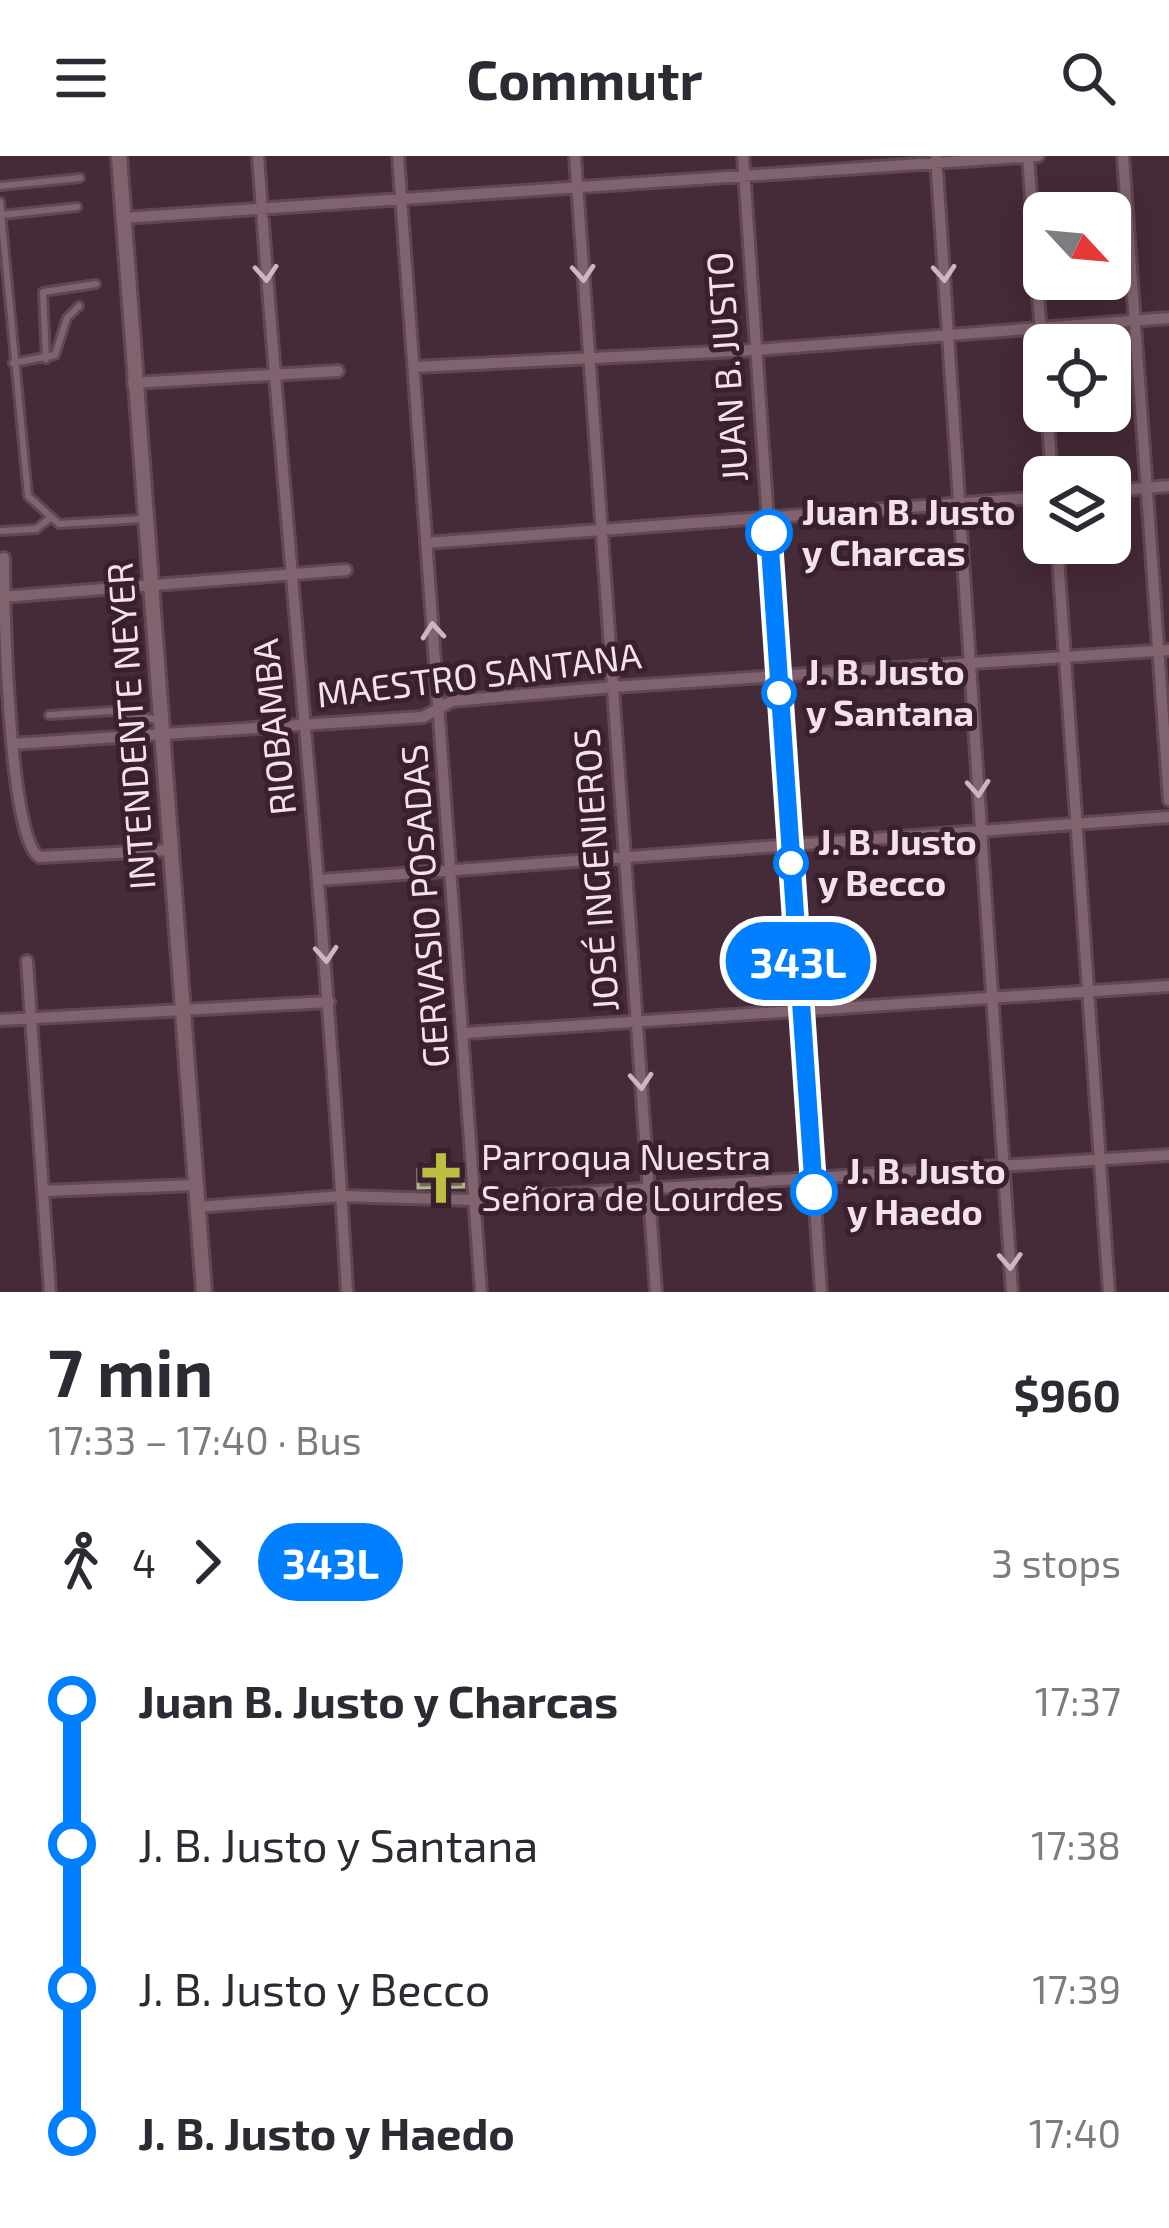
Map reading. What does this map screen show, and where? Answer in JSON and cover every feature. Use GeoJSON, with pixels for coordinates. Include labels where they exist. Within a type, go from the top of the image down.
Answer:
{"type":"FeatureCollection","features":[{"type":"Feature","properties":{"kind":"street","name":"INTENDENTE NEYER"},"geometry":{"type":"LineString","coordinates":[[119,156],[203,1292]]}},
{"type":"Feature","properties":{"kind":"street","name":"RIOBAMBA"},"geometry":{"type":"LineString","coordinates":[[258,156],[303,726],[320,880],[347,1292]]}},
{"type":"Feature","properties":{"kind":"street","name":"GERVASIO POSADAS"},"geometry":{"type":"LineString","coordinates":[[398,156],[466,1033],[481,1292]]}},
{"type":"Feature","properties":{"kind":"street","name":"JOSÉ INGENIEROS"},"geometry":{"type":"LineString","coordinates":[[575,156],[656,1292]]}},
{"type":"Feature","properties":{"kind":"street","name":"JUAN B. JUSTO"},"geometry":{"type":"LineString","coordinates":[[743,156],[821,1292]]}},
{"type":"Feature","properties":{"kind":"street"},"geometry":{"type":"LineString","coordinates":[[1028,156],[1040,324]]}},
{"type":"Feature","properties":{"kind":"street"},"geometry":{"type":"LineString","coordinates":[[123,218],[401,202],[936,159],[1038,156]]}},
{"type":"Feature","properties":{"kind":"street"},"geometry":{"type":"LineString","coordinates":[[1124,156],[1146,487],[1164,650],[1169,800]]}},
{"type":"Feature","properties":{"kind":"street"},"geometry":{"type":"LineString","coordinates":[[936,159],[1012,1292]]}},
{"type":"Feature","properties":{"kind":"street"},"geometry":{"type":"LineString","coordinates":[[1088,324],[1169,318]]}},
{"type":"Feature","properties":{"kind":"street"},"geometry":{"type":"LineString","coordinates":[[415,367],[589,354],[756,350],[1023,329]]}},
{"type":"Feature","properties":{"kind":"street"},"geometry":{"type":"LineString","coordinates":[[133,383],[338,371]]}},
{"type":"Feature","properties":{"kind":"street"},"geometry":{"type":"LineString","coordinates":[[1131,489],[1169,486]]}},
{"type":"Feature","properties":{"kind":"street"},"geometry":{"type":"LineString","coordinates":[[426,543],[1023,498]]}},
{"type":"Feature","properties":{"kind":"street"},"geometry":{"type":"LineString","coordinates":[[4,558],[2,597],[12,744],[31,854],[169,850]]}},
{"type":"Feature","properties":{"kind":"street"},"geometry":{"type":"LineString","coordinates":[[1058,564],[1109,1292]]}},
{"type":"Feature","properties":{"kind":"street"},"geometry":{"type":"LineString","coordinates":[[2,597],[346,570]]}},
{"type":"Feature","properties":{"kind":"street","name":"MAESTRO SANTANA"},"geometry":{"type":"LineString","coordinates":[[12,744],[158,727],[303,726],[423,717],[452,701],[613,687],[1164,650]]}},
{"type":"Feature","properties":{"kind":"street"},"geometry":{"type":"LineString","coordinates":[[320,880],[1169,817]]}},
{"type":"Feature","properties":{"kind":"street"},"geometry":{"type":"LineString","coordinates":[[27,961],[50,1292]]}},
{"type":"Feature","properties":{"kind":"street"},"geometry":{"type":"LineString","coordinates":[[466,1033],[1169,986]]}},
{"type":"Feature","properties":{"kind":"street"},"geometry":{"type":"LineString","coordinates":[[0,1020],[183,1014],[329,1002]]}},
{"type":"Feature","properties":{"kind":"street"},"geometry":{"type":"LineString","coordinates":[[198,1207],[342,1196],[474,1200],[1169,1155]]}},
{"type":"Feature","properties":{"kind":"street"},"geometry":{"type":"LineString","coordinates":[[43,1191],[196,1185]]}},
{"type":"Feature","properties":{"kind":"lane"},"geometry":{"type":"LineString","coordinates":[[0,186],[80,178]]}},
{"type":"Feature","properties":{"kind":"lane"},"geometry":{"type":"LineString","coordinates":[[0,202],[28,496],[49,519],[76,525],[146,519]]}},
{"type":"Feature","properties":{"kind":"lane"},"geometry":{"type":"LineString","coordinates":[[1,215],[77,207]]}},
{"type":"Feature","properties":{"kind":"lane"},"geometry":{"type":"LineString","coordinates":[[46,359],[43,292],[96,284]]}},
{"type":"Feature","properties":{"kind":"lane"},"geometry":{"type":"LineString","coordinates":[[13,363],[46,359],[61,350],[67,318],[79,306]]}},
{"type":"Feature","properties":{"kind":"lane"},"geometry":{"type":"LineString","coordinates":[[0,321],[10,321]]}},
{"type":"Feature","properties":{"kind":"lane"},"geometry":{"type":"LineString","coordinates":[[0,531],[36,529],[49,519]]}},
{"type":"Feature","properties":{"kind":"lane"},"geometry":{"type":"LineString","coordinates":[[50,715],[112,711],[158,727]]}},
{"type":"Feature","properties":{"kind":"building","name":"Parroqua Nuestra Señora de Lourdes"},"geometry":{"type":"Polygon","coordinates":[[[425,1164],[462,1168],[464,1187],[418,1188],[418,1169],[425,1164]]]}},
{"type":"Feature","properties":{"kind":"bus line","name":"343L"},"geometry":{"type":"LineString","coordinates":[[769,533],[814,1192]]}},
{"type":"Feature","properties":{"kind":"place","name":"Juan B. Justo y Charcas"},"geometry":{"type":"Point","coordinates":[769,533]}},
{"type":"Feature","properties":{"kind":"place","name":"J. B. Justo y Santana"},"geometry":{"type":"Point","coordinates":[779,693]}},
{"type":"Feature","properties":{"kind":"place","name":"J. B. Justo y Becco"},"geometry":{"type":"Point","coordinates":[791,863]}},
{"type":"Feature","properties":{"kind":"place","name":"Parroqua Nuestra Señora de Lourdes"},"geometry":{"type":"Point","coordinates":[441,1178]}},
{"type":"Feature","properties":{"kind":"place","name":"J. B. Justo y Haedo"},"geometry":{"type":"Point","coordinates":[814,1192]}}]}
